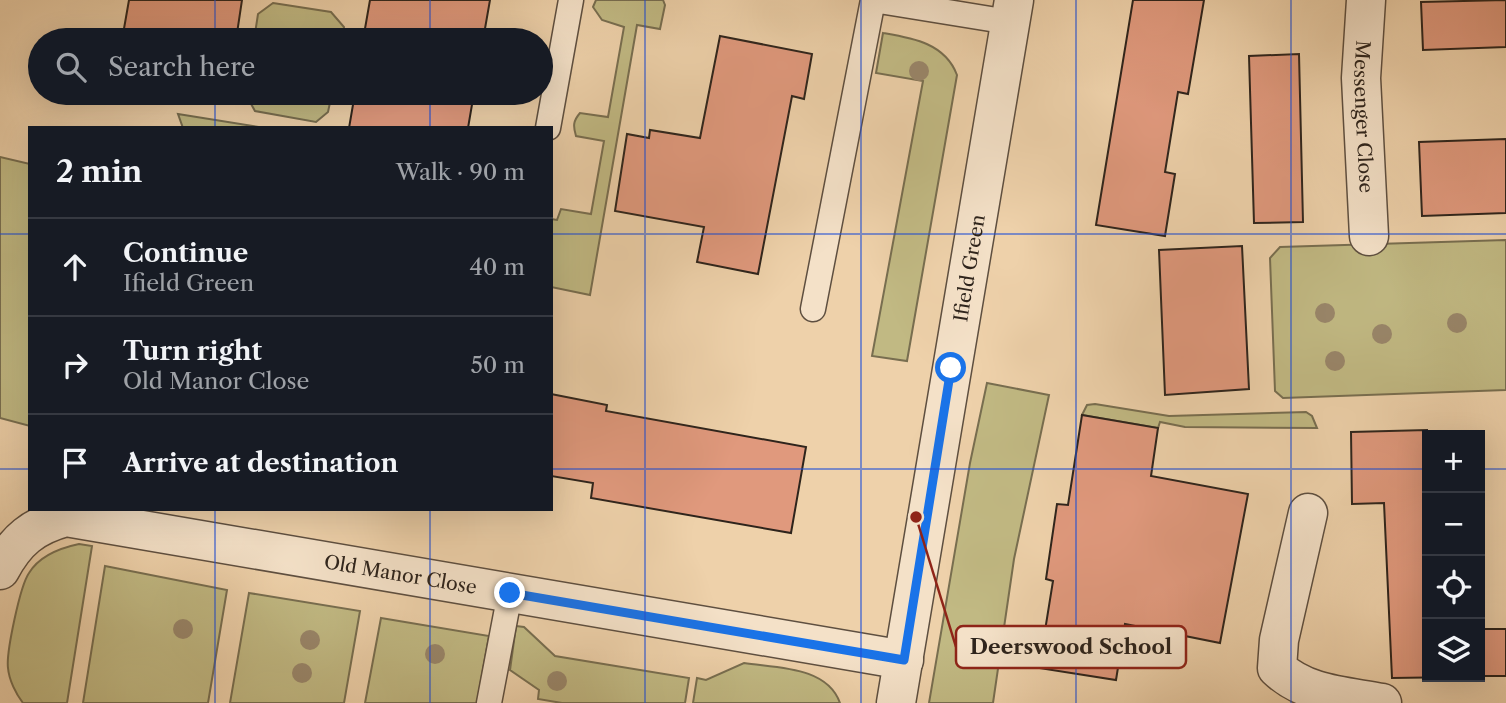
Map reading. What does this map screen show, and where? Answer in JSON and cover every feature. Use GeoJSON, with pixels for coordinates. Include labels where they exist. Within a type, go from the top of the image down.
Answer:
{"type":"FeatureCollection","features":[{"type":"Feature","properties":{"kind":"street","name":"Messenger Close"},"geometry":{"type":"LineString","coordinates":[[1366,0],[1361,78],[1368,236]]}},
{"type":"Feature","properties":{"kind":"street","name":"Ifield Green"},"geometry":{"type":"LineString","coordinates":[[896,703],[1011,11]]}},
{"type":"Feature","properties":{"kind":"street"},"geometry":{"type":"LineString","coordinates":[[1308,513],[1279,640],[1277,668],[1302,687],[1382,703]]}},
{"type":"Feature","properties":{"kind":"street","name":"Old Manor Close"},"geometry":{"type":"LineString","coordinates":[[0,570],[9,553],[25,536],[45,523],[66,517],[904,660]]}},
{"type":"Feature","properties":{"kind":"lane"},"geometry":{"type":"LineString","coordinates":[[553,100],[571,0]]}},
{"type":"Feature","properties":{"kind":"lane"},"geometry":{"type":"LineString","coordinates":[[813,309],[873,0],[1011,11]]}},
{"type":"Feature","properties":{"kind":"lane"},"geometry":{"type":"LineString","coordinates":[[548,126],[552,105]]}},
{"type":"Feature","properties":{"kind":"lane"},"geometry":{"type":"LineString","coordinates":[[489,703],[510,593]]}},
{"type":"Feature","properties":{"kind":"shaded area"},"geometry":{"type":"Polygon","coordinates":[[[596,0],[663,0],[665,5],[660,29],[637,25],[590,295],[553,287],[553,219],[557,220],[561,209],[591,214],[604,141],[576,136],[574,124],[580,113],[608,117],[624,27],[602,20],[593,7],[596,0]]]}},
{"type":"Feature","properties":{"kind":"shaded area"},"geometry":{"type":"Polygon","coordinates":[[[273,3],[331,12],[344,28],[256,28],[258,14],[273,3]]]}},
{"type":"Feature","properties":{"kind":"shaded area"},"geometry":{"type":"Polygon","coordinates":[[[883,33],[916,40],[936,49],[952,64],[957,75],[907,361],[872,356],[923,81],[876,73],[883,33]]]}},
{"type":"Feature","properties":{"kind":"shaded area"},"geometry":{"type":"Polygon","coordinates":[[[252,105],[329,105],[328,112],[316,122],[255,111],[252,105]]]}},
{"type":"Feature","properties":{"kind":"shaded area"},"geometry":{"type":"Polygon","coordinates":[[[178,114],[253,126],[182,126],[178,114]]]}},
{"type":"Feature","properties":{"kind":"shaded area"},"geometry":{"type":"Polygon","coordinates":[[[0,157],[28,164],[28,425],[0,418],[0,157]]]}},
{"type":"Feature","properties":{"kind":"shaded area"},"geometry":{"type":"Polygon","coordinates":[[[1506,240],[1506,390],[1283,398],[1275,391],[1270,258],[1280,247],[1506,240]]]}},
{"type":"Feature","properties":{"kind":"shaded area"},"geometry":{"type":"Polygon","coordinates":[[[987,383],[1049,395],[1014,559],[993,703],[929,703],[970,463],[987,383]]]}},
{"type":"Feature","properties":{"kind":"shaded area"},"geometry":{"type":"Polygon","coordinates":[[[1087,405],[1169,416],[1306,412],[1312,416],[1317,428],[1185,427],[1160,422],[1158,428],[1082,415],[1087,405]]]}},
{"type":"Feature","properties":{"kind":"shaded area"},"geometry":{"type":"Polygon","coordinates":[[[79,544],[92,546],[67,703],[23,703],[11,682],[8,660],[14,620],[25,580],[45,557],[79,544]]]}},
{"type":"Feature","properties":{"kind":"shaded area"},"geometry":{"type":"Polygon","coordinates":[[[105,566],[227,590],[208,703],[83,703],[105,566]]]}},
{"type":"Feature","properties":{"kind":"shaded area"},"geometry":{"type":"Polygon","coordinates":[[[249,593],[360,611],[344,703],[230,703],[249,593]]]}},
{"type":"Feature","properties":{"kind":"shaded area"},"geometry":{"type":"Polygon","coordinates":[[[381,618],[489,636],[477,703],[365,703],[381,618]]]}},
{"type":"Feature","properties":{"kind":"shaded area"},"geometry":{"type":"Polygon","coordinates":[[[516,626],[524,627],[555,656],[689,678],[685,703],[562,703],[538,699],[539,690],[510,670],[516,626]]]}},
{"type":"Feature","properties":{"kind":"shaded area"},"geometry":{"type":"Polygon","coordinates":[[[744,663],[785,668],[812,675],[833,691],[840,703],[693,703],[697,678],[706,680],[744,663]]]}},
{"type":"Feature","properties":{"kind":"building"},"geometry":{"type":"Polygon","coordinates":[[[129,0],[242,0],[238,28],[124,28],[129,0]]]}},
{"type":"Feature","properties":{"kind":"building"},"geometry":{"type":"Polygon","coordinates":[[[370,0],[490,0],[485,28],[365,28],[370,0]]]}},
{"type":"Feature","properties":{"kind":"building"},"geometry":{"type":"Polygon","coordinates":[[[1133,0],[1204,0],[1188,94],[1178,92],[1165,172],[1175,174],[1165,236],[1096,225],[1133,0]]]}},
{"type":"Feature","properties":{"kind":"building"},"geometry":{"type":"Polygon","coordinates":[[[1506,0],[1506,47],[1423,50],[1421,2],[1506,0]]]}},
{"type":"Feature","properties":{"kind":"building"},"geometry":{"type":"Polygon","coordinates":[[[720,36],[812,54],[804,99],[792,96],[758,274],[697,262],[704,227],[615,211],[627,134],[649,138],[650,130],[700,138],[720,36]]]}},
{"type":"Feature","properties":{"kind":"building"},"geometry":{"type":"Polygon","coordinates":[[[1299,54],[1303,222],[1254,223],[1249,56],[1299,54]]]}},
{"type":"Feature","properties":{"kind":"building"},"geometry":{"type":"Polygon","coordinates":[[[353,105],[472,105],[468,126],[349,126],[353,105]]]}},
{"type":"Feature","properties":{"kind":"building"},"geometry":{"type":"Polygon","coordinates":[[[1506,139],[1506,213],[1422,216],[1419,142],[1506,139]]]}},
{"type":"Feature","properties":{"kind":"building"},"geometry":{"type":"Polygon","coordinates":[[[1242,246],[1249,389],[1165,395],[1159,250],[1242,246]]]}},
{"type":"Feature","properties":{"kind":"building"},"geometry":{"type":"Polygon","coordinates":[[[553,394],[607,405],[606,411],[806,447],[791,533],[591,498],[593,483],[553,476],[553,394]]]}},
{"type":"Feature","properties":{"kind":"building"},"geometry":{"type":"Polygon","coordinates":[[[1082,415],[1158,428],[1151,476],[1248,494],[1220,643],[1125,624],[1116,680],[1039,668],[1053,581],[1046,579],[1057,504],[1068,505],[1082,415]]]}},
{"type":"Feature","properties":{"kind":"building"},"geometry":{"type":"Polygon","coordinates":[[[1422,430],[1422,678],[1392,678],[1384,503],[1352,504],[1351,432],[1422,430]]]}},
{"type":"Feature","properties":{"kind":"building"},"geometry":{"type":"Polygon","coordinates":[[[1485,629],[1506,629],[1506,676],[1485,676],[1485,629]]]}},
{"type":"Feature","properties":{"kind":"place","name":"Deerswood School"},"geometry":{"type":"Point","coordinates":[916,517]}},
{"type":"Feature","properties":{"kind":"route"},"geometry":{"type":"LineString","coordinates":[[510,593],[904,660],[951,368]]}}]}
